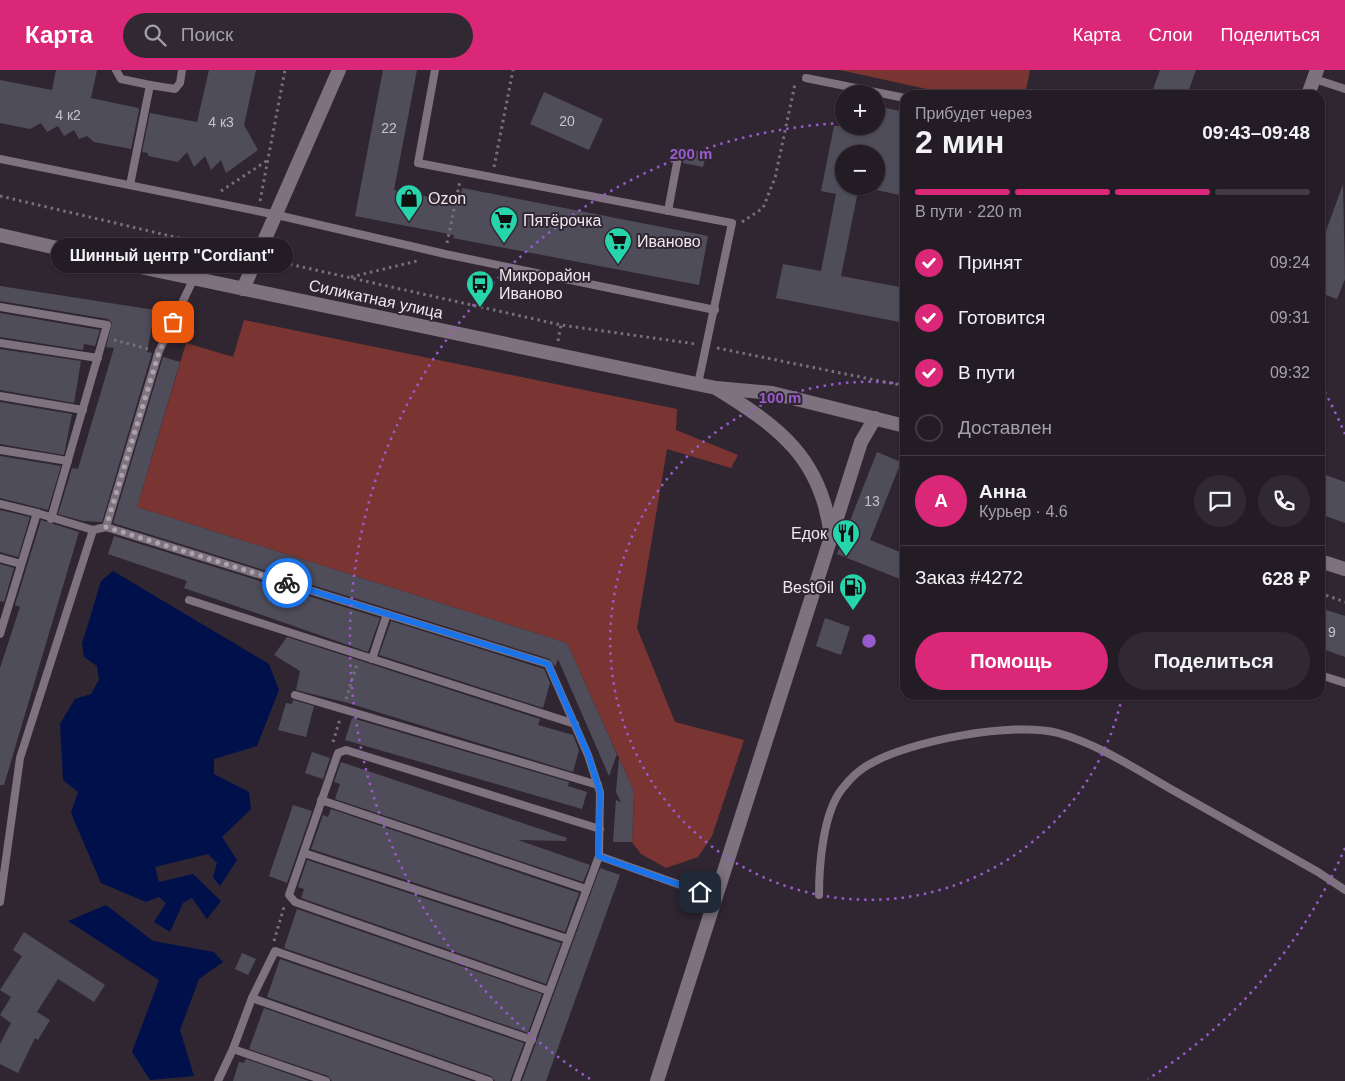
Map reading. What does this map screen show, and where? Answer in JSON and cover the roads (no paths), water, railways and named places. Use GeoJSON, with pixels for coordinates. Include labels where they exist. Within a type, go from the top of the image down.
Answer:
{"type":"FeatureCollection","features":[{"type":"Feature","properties":{"kind":"street"},"geometry":{"type":"LineString","coordinates":[[243,289],[339,70]]}},
{"type":"Feature","properties":{"kind":"street"},"geometry":{"type":"LineString","coordinates":[[1310,90],[1316,74]]}},
{"type":"Feature","properties":{"kind":"street","name":"Силикатная улица"},"geometry":{"type":"LineString","coordinates":[[0,235],[243,289],[716,388]]}},
{"type":"Feature","properties":{"kind":"street"},"geometry":{"type":"LineString","coordinates":[[716,388],[772,393],[900,425]]}},
{"type":"Feature","properties":{"kind":"street"},"geometry":{"type":"LineString","coordinates":[[716,388],[755,412],[787,440],[808,465],[821,489],[828,511],[831,537]]}},
{"type":"Feature","properties":{"kind":"street"},"geometry":{"type":"LineString","coordinates":[[656,1081],[717,898],[862,442],[875,418]]}},
{"type":"Feature","properties":{"kind":"street"},"geometry":{"type":"LineString","coordinates":[[1325,562],[1345,569]]}},
{"type":"Feature","properties":{"kind":"lane"},"geometry":{"type":"LineString","coordinates":[[116,70],[122,79],[175,88],[180,83],[182,70]]}},
{"type":"Feature","properties":{"kind":"lane"},"geometry":{"type":"LineString","coordinates":[[435,70],[418,163],[732,223],[708,346],[698,384]]}},
{"type":"Feature","properties":{"kind":"lane"},"geometry":{"type":"LineString","coordinates":[[1316,74],[1345,89]]}},
{"type":"Feature","properties":{"kind":"lane"},"geometry":{"type":"LineString","coordinates":[[806,78],[900,97]]}},
{"type":"Feature","properties":{"kind":"lane"},"geometry":{"type":"LineString","coordinates":[[130,185],[150,85]]}},
{"type":"Feature","properties":{"kind":"lane"},"geometry":{"type":"LineString","coordinates":[[668,211],[679,152]]}},
{"type":"Feature","properties":{"kind":"lane"},"geometry":{"type":"LineString","coordinates":[[0,159],[277,215],[445,254],[715,310]]}},
{"type":"Feature","properties":{"kind":"lane"},"geometry":{"type":"LineString","coordinates":[[106,527],[159,352],[194,278]]}},
{"type":"Feature","properties":{"kind":"lane"},"geometry":{"type":"LineString","coordinates":[[0,307],[107,326],[51,519]]}},
{"type":"Feature","properties":{"kind":"lane"},"geometry":{"type":"LineString","coordinates":[[0,343],[98,358]]}},
{"type":"Feature","properties":{"kind":"lane"},"geometry":{"type":"LineString","coordinates":[[0,396],[83,410]]}},
{"type":"Feature","properties":{"kind":"lane"},"geometry":{"type":"LineString","coordinates":[[0,450],[68,461]]}},
{"type":"Feature","properties":{"kind":"lane"},"geometry":{"type":"LineString","coordinates":[[0,504],[93,530],[106,527],[548,664],[588,754],[600,792],[598,856],[516,1081]]}},
{"type":"Feature","properties":{"kind":"lane"},"geometry":{"type":"LineString","coordinates":[[0,634],[3,612],[37,513]]}},
{"type":"Feature","properties":{"kind":"lane"},"geometry":{"type":"LineString","coordinates":[[0,902],[20,758],[93,530]]}},
{"type":"Feature","properties":{"kind":"lane"},"geometry":{"type":"LineString","coordinates":[[0,558],[21,564]]}},
{"type":"Feature","properties":{"kind":"lane"},"geometry":{"type":"LineString","coordinates":[[189,600],[575,724]]}},
{"type":"Feature","properties":{"kind":"lane"},"geometry":{"type":"LineString","coordinates":[[372,659],[387,614]]}},
{"type":"Feature","properties":{"kind":"lane"},"geometry":{"type":"LineString","coordinates":[[1325,677],[1345,683]]}},
{"type":"Feature","properties":{"kind":"lane"},"geometry":{"type":"LineString","coordinates":[[296,695],[598,785]]}},
{"type":"Feature","properties":{"kind":"lane"},"geometry":{"type":"LineString","coordinates":[[819,895],[819,870],[832,806],[842,790],[868,764],[910,748],[944,740],[969,735],[1021,730],[1056,732],[1114,756],[1318,872],[1345,890]]}},
{"type":"Feature","properties":{"kind":"lane"},"geometry":{"type":"LineString","coordinates":[[549,991],[295,902],[289,895],[338,753],[346,750],[600,829]]}},
{"type":"Feature","properties":{"kind":"lane"},"geometry":{"type":"LineString","coordinates":[[321,800],[586,889]]}},
{"type":"Feature","properties":{"kind":"lane"},"geometry":{"type":"LineString","coordinates":[[304,853],[568,939]]}},
{"type":"Feature","properties":{"kind":"lane"},"geometry":{"type":"LineString","coordinates":[[598,856],[717,898]]}},
{"type":"Feature","properties":{"kind":"lane"},"geometry":{"type":"LineString","coordinates":[[218,1081],[233,1049],[252,998],[275,951],[532,1040]]}},
{"type":"Feature","properties":{"kind":"lane"},"geometry":{"type":"LineString","coordinates":[[252,998],[489,1081]]}},
{"type":"Feature","properties":{"kind":"lane"},"geometry":{"type":"LineString","coordinates":[[233,1049],[326,1081]]}},
{"type":"Feature","properties":{"kind":"place","name":"Ozon"},"geometry":{"type":"Point","coordinates":[409,222]}},
{"type":"Feature","properties":{"kind":"place","name":"Пятёрочка"},"geometry":{"type":"Point","coordinates":[504,244]}},
{"type":"Feature","properties":{"kind":"place","name":"Иваново"},"geometry":{"type":"Point","coordinates":[618,265]}},
{"type":"Feature","properties":{"kind":"place","name":"Микрорайон Иваново"},"geometry":{"type":"Point","coordinates":[480,308]}},
{"type":"Feature","properties":{"kind":"place","name":"Шинный центр \"Cordiant\""},"geometry":{"type":"Point","coordinates":[173,322]}},
{"type":"Feature","properties":{"kind":"place","name":"Едок"},"geometry":{"type":"Point","coordinates":[846,557]}},
{"type":"Feature","properties":{"kind":"place","name":"BestOil"},"geometry":{"type":"Point","coordinates":[853,611]}}]}
